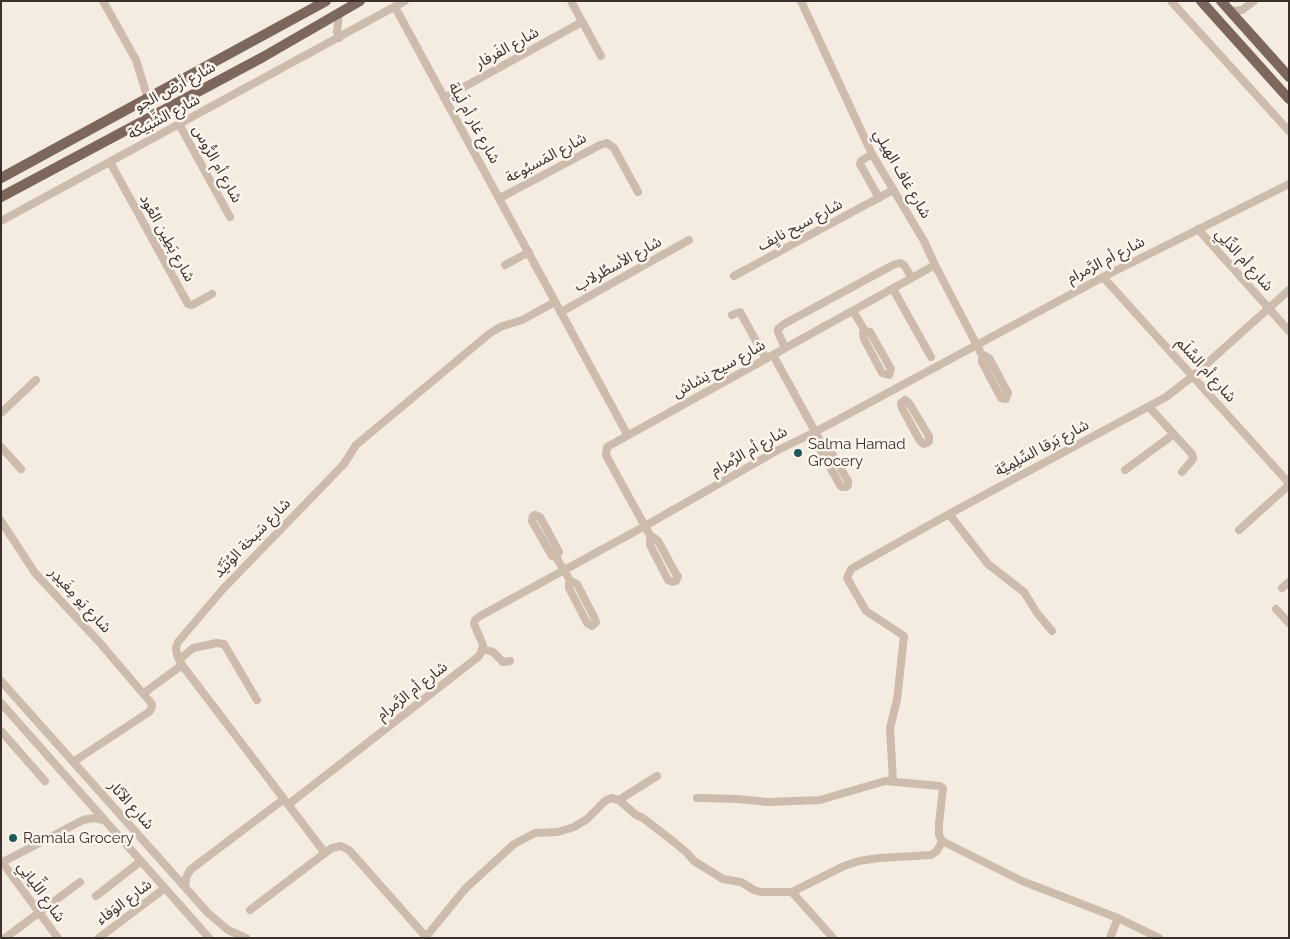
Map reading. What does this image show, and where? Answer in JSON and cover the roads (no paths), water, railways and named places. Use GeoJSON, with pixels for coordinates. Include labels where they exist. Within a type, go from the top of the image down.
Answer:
{"type":"FeatureCollection","features":[{"type":"Feature","properties":{"kind":"main road","name":"شارع أرض الجو"},"geometry":{"type":"LineString","coordinates":[[1,178],[326,1]]}},
{"type":"Feature","properties":{"kind":"main road","name":"شارع أرض الجو"},"geometry":{"type":"LineString","coordinates":[[1,197],[263,57],[360,1]]}},
{"type":"Feature","properties":{"kind":"main road"},"geometry":{"type":"LineString","coordinates":[[1201,1],[1289,100]]}},
{"type":"Feature","properties":{"kind":"main road"},"geometry":{"type":"LineString","coordinates":[[1220,1],[1289,77]]}},
{"type":"Feature","properties":{"kind":"main road"},"geometry":{"type":"LineString","coordinates":[[254,40],[250,47],[252,52],[256,56],[263,57]]}},
{"type":"Feature","properties":{"kind":"street"},"geometry":{"type":"LineString","coordinates":[[103,1],[136,60],[148,99]]}},
{"type":"Feature","properties":{"kind":"street","name":"شارع الشِّبَيكة"},"geometry":{"type":"LineString","coordinates":[[1,221],[338,35],[406,1]]}},
{"type":"Feature","properties":{"kind":"street"},"geometry":{"type":"LineString","coordinates":[[571,1],[601,56]]}},
{"type":"Feature","properties":{"kind":"street","name":"شارع غاف الهيلي"},"geometry":{"type":"LineString","coordinates":[[801,1],[872,154],[924,240],[935,266],[984,357],[989,358],[1008,393],[1006,399],[1001,398],[995,388],[982,362],[984,357]]}},
{"type":"Feature","properties":{"kind":"street"},"geometry":{"type":"LineString","coordinates":[[1171,1],[1289,131]]}},
{"type":"Feature","properties":{"kind":"street"},"geometry":{"type":"LineString","coordinates":[[1230,11],[1246,8],[1254,1]]}},
{"type":"Feature","properties":{"kind":"street","name":"شارع غار أم لَيلة"},"geometry":{"type":"LineString","coordinates":[[395,7],[627,434]]}},
{"type":"Feature","properties":{"kind":"street"},"geometry":{"type":"LineString","coordinates":[[1242,25],[1242,16],[1246,8]]}},
{"type":"Feature","properties":{"kind":"street"},"geometry":{"type":"LineString","coordinates":[[338,35],[339,13]]}},
{"type":"Feature","properties":{"kind":"street","name":"شارع الفَرفار"},"geometry":{"type":"LineString","coordinates":[[444,98],[582,22]]}},
{"type":"Feature","properties":{"kind":"street"},"geometry":{"type":"LineString","coordinates":[[322,24],[332,28],[338,35]]}},
{"type":"Feature","properties":{"kind":"street","name":"شارع أم الرُّوس"},"geometry":{"type":"LineString","coordinates":[[179,124],[230,217]]}},
{"type":"Feature","properties":{"kind":"street","name":"شارع المَسبُوعة"},"geometry":{"type":"LineString","coordinates":[[500,198],[607,143],[614,148],[638,192]]}},
{"type":"Feature","properties":{"kind":"street"},"geometry":{"type":"LineString","coordinates":[[872,154],[860,164],[879,198]]}},
{"type":"Feature","properties":{"kind":"street","name":"شارع بَطِين العُود"},"geometry":{"type":"LineString","coordinates":[[110,162],[188,304],[192,305],[212,294]]}},
{"type":"Feature","properties":{"kind":"street","name":"شارع أم الرَّمرام"},"geometry":{"type":"LineString","coordinates":[[190,870],[286,801],[474,660],[483,649],[483,645],[474,627],[475,620],[778,450],[815,432],[1103,276],[1288,185]]}},
{"type":"Feature","properties":{"kind":"street","name":"شارع سيح نايِف"},"geometry":{"type":"LineString","coordinates":[[734,276],[893,190]]}},
{"type":"Feature","properties":{"kind":"street","name":"شارع أم الدِّلِي"},"geometry":{"type":"LineString","coordinates":[[1198,229],[1289,332]]}},
{"type":"Feature","properties":{"kind":"street","name":"شارع الأسطُرلاب"},"geometry":{"type":"LineString","coordinates":[[561,312],[689,240]]}},
{"type":"Feature","properties":{"kind":"street"},"geometry":{"type":"LineString","coordinates":[[505,266],[529,252]]}},
{"type":"Feature","properties":{"kind":"street"},"geometry":{"type":"LineString","coordinates":[[785,348],[778,332],[778,329],[784,324],[894,265],[900,263],[904,265],[912,278]]}},
{"type":"Feature","properties":{"kind":"street","name":"شارع سيح نِشاش"},"geometry":{"type":"LineString","coordinates":[[652,539],[650,545],[668,580],[676,581],[676,574],[658,541],[652,539],[606,455],[607,447],[627,434],[935,266]]}},
{"type":"Feature","properties":{"kind":"street","name":"شارع أم السَّلَم"},"geometry":{"type":"LineString","coordinates":[[1103,276],[1289,484]]}},
{"type":"Feature","properties":{"kind":"street"},"geometry":{"type":"LineString","coordinates":[[893,289],[931,356]]}},
{"type":"Feature","properties":{"kind":"street","name":"شارع بَرقا السِّلِمِيَّة"},"geometry":{"type":"LineString","coordinates":[[893,780],[890,728],[897,700],[904,636],[866,611],[849,583],[847,578],[848,572],[855,566],[948,514],[1166,397],[1193,376],[1289,290]]}},
{"type":"Feature","properties":{"kind":"street","name":"شارع سَبخة الوُتَيِّد"},"geometry":{"type":"LineString","coordinates":[[181,662],[176,648],[181,636],[243,567],[344,464],[356,445],[488,334],[500,327],[522,320],[555,302]]}},
{"type":"Feature","properties":{"kind":"street"},"geometry":{"type":"LineString","coordinates":[[853,311],[865,331],[863,333],[864,339],[882,374],[889,375],[896,388],[902,402],[901,406],[920,442],[927,443],[929,436],[909,402],[905,400],[902,402]]}},
{"type":"Feature","properties":{"kind":"street"},"geometry":{"type":"LineString","coordinates":[[732,315],[740,312],[766,359]]}},
{"type":"Feature","properties":{"kind":"street"},"geometry":{"type":"LineString","coordinates":[[746,342],[754,338]]}},
{"type":"Feature","properties":{"kind":"street"},"geometry":{"type":"LineString","coordinates":[[773,355],[822,444],[828,447],[848,481],[846,487],[840,486],[820,449],[822,444]]}},
{"type":"Feature","properties":{"kind":"street"},"geometry":{"type":"LineString","coordinates":[[1,413],[36,380]]}},
{"type":"Feature","properties":{"kind":"street"},"geometry":{"type":"LineString","coordinates":[[1148,407],[1193,456],[1191,462],[1182,472]]}},
{"type":"Feature","properties":{"kind":"street"},"geometry":{"type":"LineString","coordinates":[[1125,470],[1174,434]]}},
{"type":"Feature","properties":{"kind":"street"},"geometry":{"type":"LineString","coordinates":[[1,447],[21,469]]}},
{"type":"Feature","properties":{"kind":"street"},"geometry":{"type":"LineString","coordinates":[[1239,530],[1289,484]]}},
{"type":"Feature","properties":{"kind":"street"},"geometry":{"type":"LineString","coordinates":[[948,514],[988,564],[1024,592],[1037,613],[1052,631]]}},
{"type":"Feature","properties":{"kind":"street"},"geometry":{"type":"LineString","coordinates":[[556,557],[559,552],[540,517],[533,516],[532,521],[552,556],[556,557],[571,582],[577,584],[595,619],[596,622],[592,626],[588,623],[569,588],[571,582]]}},
{"type":"Feature","properties":{"kind":"street","name":"شارع يَو مِغَيدِر"},"geometry":{"type":"LineString","coordinates":[[1,521],[36,573],[144,693]]}},
{"type":"Feature","properties":{"kind":"street"},"geometry":{"type":"LineString","coordinates":[[1282,588],[1289,582]]}},
{"type":"Feature","properties":{"kind":"street"},"geometry":{"type":"LineString","coordinates":[[1276,609],[1289,622]]}},
{"type":"Feature","properties":{"kind":"street"},"geometry":{"type":"LineString","coordinates":[[74,762],[149,712],[152,704],[144,693],[181,662],[193,648],[224,644],[257,700]]}},
{"type":"Feature","properties":{"kind":"street"},"geometry":{"type":"LineString","coordinates":[[483,649],[493,652],[502,662],[510,661]]}},
{"type":"Feature","properties":{"kind":"street"},"geometry":{"type":"LineString","coordinates":[[181,662],[325,853]]}},
{"type":"Feature","properties":{"kind":"street","name":"شارع الآثار"},"geometry":{"type":"LineString","coordinates":[[1,682],[218,923],[234,934],[246,938]]}},
{"type":"Feature","properties":{"kind":"street","name":"شارع الآثار"},"geometry":{"type":"LineString","coordinates":[[1,703],[209,938]]}},
{"type":"Feature","properties":{"kind":"street"},"geometry":{"type":"LineString","coordinates":[[1,731],[45,781]]}},
{"type":"Feature","properties":{"kind":"street"},"geometry":{"type":"LineString","coordinates":[[619,800],[657,776]]}},
{"type":"Feature","properties":{"kind":"street"},"geometry":{"type":"LineString","coordinates":[[697,798],[768,802],[820,800],[856,788],[893,780],[940,786],[943,788],[939,824],[939,835],[942,840],[1022,881],[1118,918],[1159,938]]}},
{"type":"Feature","properties":{"kind":"street"},"geometry":{"type":"LineString","coordinates":[[250,910],[325,853],[341,846],[349,850],[426,937],[465,889],[514,844],[535,833],[558,832],[574,827],[587,819],[605,801],[611,798],[619,800],[679,846],[694,862],[723,879],[741,882],[761,892],[792,892],[844,866],[859,861],[931,854],[937,851],[942,840]]}},
{"type":"Feature","properties":{"kind":"street"},"geometry":{"type":"LineString","coordinates":[[83,820],[88,811],[88,802]]}},
{"type":"Feature","properties":{"kind":"street"},"geometry":{"type":"LineString","coordinates":[[2,862],[83,820],[94,818],[104,821]]}},
{"type":"Feature","properties":{"kind":"street"},"geometry":{"type":"LineString","coordinates":[[96,896],[141,861]]}},
{"type":"Feature","properties":{"kind":"street","name":"شارع اللِّيانِي"},"geometry":{"type":"LineString","coordinates":[[2,862],[58,938]]}},
{"type":"Feature","properties":{"kind":"street"},"geometry":{"type":"LineString","coordinates":[[172,872],[190,870]]}},
{"type":"Feature","properties":{"kind":"street"},"geometry":{"type":"LineString","coordinates":[[185,886],[190,870]]}},
{"type":"Feature","properties":{"kind":"street"},"geometry":{"type":"LineString","coordinates":[[5,938],[80,882]]}},
{"type":"Feature","properties":{"kind":"street","name":"شارع الوَفاء"},"geometry":{"type":"LineString","coordinates":[[99,938],[165,888]]}},
{"type":"Feature","properties":{"kind":"street"},"geometry":{"type":"LineString","coordinates":[[792,892],[833,938]]}},
{"type":"Feature","properties":{"kind":"street"},"geometry":{"type":"LineString","coordinates":[[1110,938],[1118,918]]}},
{"type":"Feature","properties":{"kind":"place","name":"Salma Hamad Grocery"},"geometry":{"type":"Point","coordinates":[798,453]}},
{"type":"Feature","properties":{"kind":"place","name":"Ramala Grocery"},"geometry":{"type":"Point","coordinates":[13,838]}}]}
